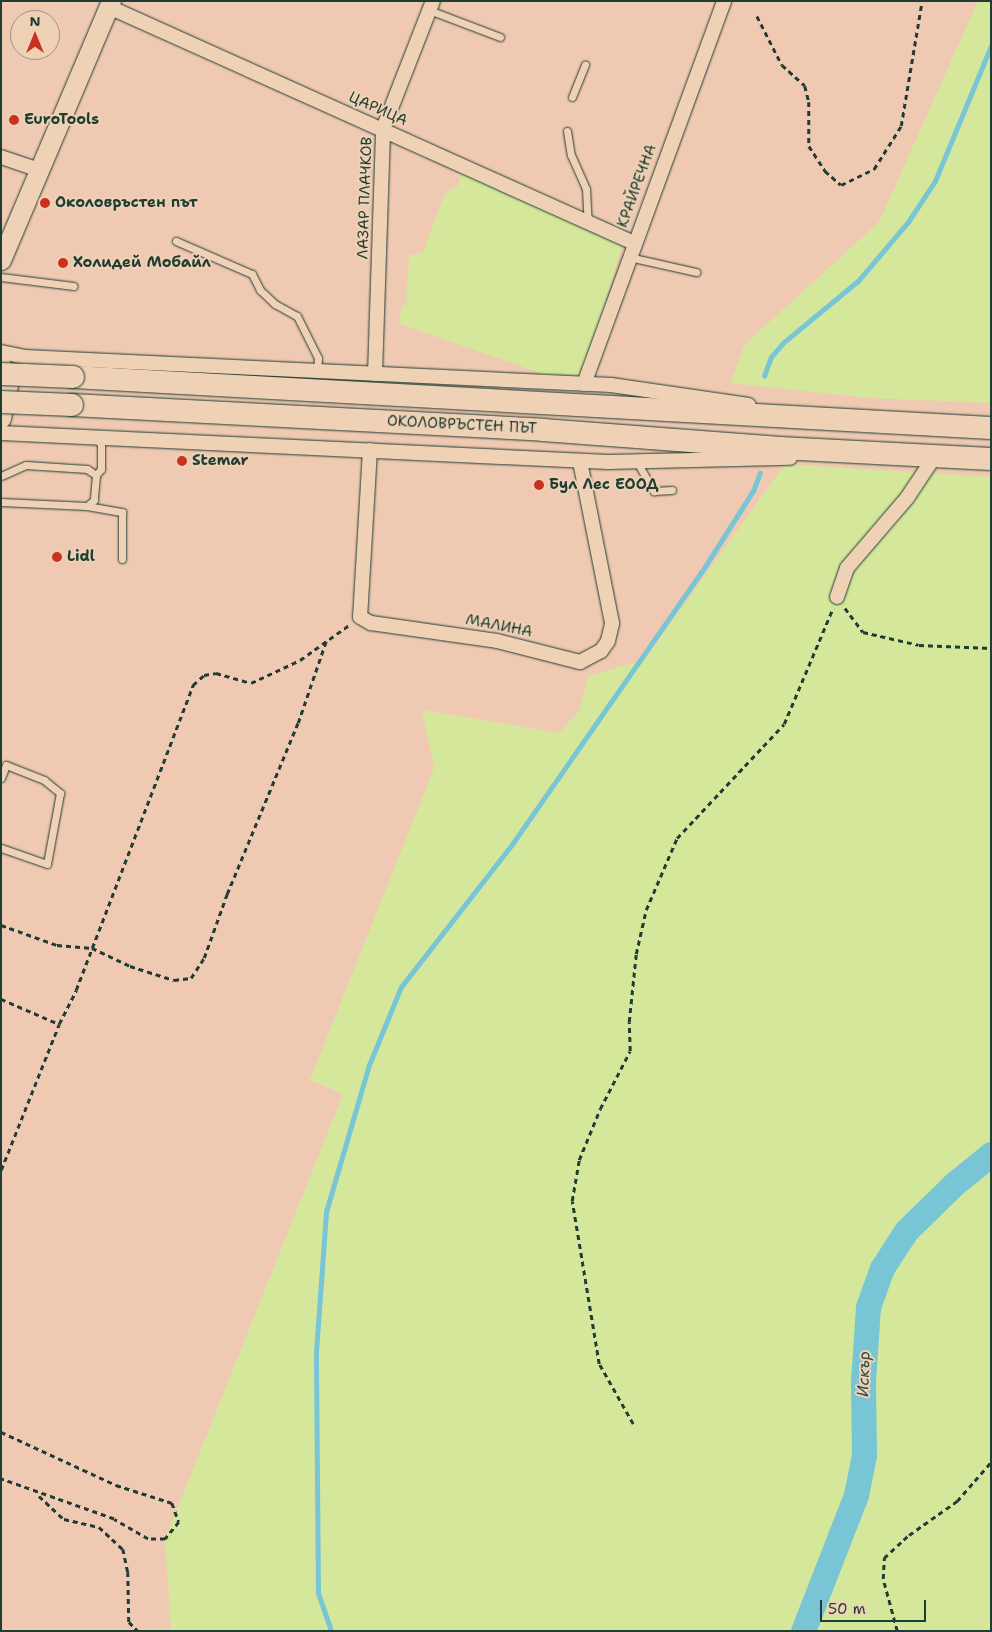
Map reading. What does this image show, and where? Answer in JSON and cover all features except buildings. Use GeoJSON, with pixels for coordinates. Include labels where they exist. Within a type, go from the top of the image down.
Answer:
{"type":"FeatureCollection","features":[{"type":"Feature","properties":{"kind":"highway","name":"ОКОЛОВРЪСТЕН ПЪТ"},"geometry":{"type":"LineString","coordinates":[[1,374],[991,428]]}},
{"type":"Feature","properties":{"kind":"highway","name":"ОКОЛОВРЪСТЕН ПЪТ"},"geometry":{"type":"LineString","coordinates":[[1,402],[543,430],[991,459]]}},
{"type":"Feature","properties":{"kind":"main road"},"geometry":{"type":"LineString","coordinates":[[1,260],[42,171],[110,4]]}},
{"type":"Feature","properties":{"kind":"main road"},"geometry":{"type":"LineString","coordinates":[[1,365],[8,385],[1,418]]}},
{"type":"Feature","properties":{"kind":"street","name":"КРАЙРЕЧНА"},"geometry":{"type":"LineString","coordinates":[[584,384],[724,1]]}},
{"type":"Feature","properties":{"kind":"street","name":"ЦАРИЦА"},"geometry":{"type":"LineString","coordinates":[[110,4],[634,243]]}},
{"type":"Feature","properties":{"kind":"street","name":"ЛАЗАР ПЛАЧКОВ"},"geometry":{"type":"LineString","coordinates":[[375,374],[383,129],[431,6]]}},
{"type":"Feature","properties":{"kind":"street"},"geometry":{"type":"LineString","coordinates":[[1,156],[42,171]]}},
{"type":"Feature","properties":{"kind":"street","name":"ОКОЛОВРЪСТЕН ПЪТ"},"geometry":{"type":"LineString","coordinates":[[1,352],[25,357],[584,384],[864,421]]}},
{"type":"Feature","properties":{"kind":"street","name":"ОКОЛОВРЪСТЕН ПЪТ"},"geometry":{"type":"LineString","coordinates":[[1,433],[637,462],[929,456]]}},
{"type":"Feature","properties":{"kind":"street"},"geometry":{"type":"LineString","coordinates":[[360,617],[370,450]]}},
{"type":"Feature","properties":{"kind":"street"},"geometry":{"type":"LineString","coordinates":[[837,597],[847,568],[906,498],[929,456]]}},
{"type":"Feature","properties":{"kind":"street","name":"МАЛИНА"},"geometry":{"type":"LineString","coordinates":[[360,617],[371,624],[497,641],[580,662],[592,658],[608,641],[612,624],[580,460]]}},
{"type":"Feature","properties":{"kind":"lane"},"geometry":{"type":"LineString","coordinates":[[431,6],[500,37]]}},
{"type":"Feature","properties":{"kind":"lane"},"geometry":{"type":"LineString","coordinates":[[572,97],[585,64]]}},
{"type":"Feature","properties":{"kind":"lane"},"geometry":{"type":"LineString","coordinates":[[567,131],[571,156],[586,189],[588,222]]}},
{"type":"Feature","properties":{"kind":"lane"},"geometry":{"type":"LineString","coordinates":[[176,241],[252,274],[260,290],[275,304],[297,316],[318,358],[317,371]]}},
{"type":"Feature","properties":{"kind":"lane"},"geometry":{"type":"LineString","coordinates":[[629,257],[696,272]]}},
{"type":"Feature","properties":{"kind":"lane"},"geometry":{"type":"LineString","coordinates":[[1,276],[73,286]]}},
{"type":"Feature","properties":{"kind":"lane"},"geometry":{"type":"LineString","coordinates":[[86,506],[94,500],[96,475],[101,469],[102,445],[95,436]]}},
{"type":"Feature","properties":{"kind":"lane"},"geometry":{"type":"LineString","coordinates":[[637,462],[641,463],[654,491],[672,490]]}},
{"type":"Feature","properties":{"kind":"lane"},"geometry":{"type":"LineString","coordinates":[[1,476],[26,465],[87,468],[96,475]]}},
{"type":"Feature","properties":{"kind":"lane"},"geometry":{"type":"LineString","coordinates":[[1,502],[86,506],[122,512],[122,559]]}},
{"type":"Feature","properties":{"kind":"lane"},"geometry":{"type":"LineString","coordinates":[[1,778],[6,765],[44,780],[60,793],[46,864],[1,848]]}},
{"type":"Feature","properties":{"kind":"path"},"geometry":{"type":"LineString","coordinates":[[758,16],[779,60],[805,86],[809,102],[809,146],[825,171],[841,185],[874,169],[901,126],[922,1]]}},
{"type":"Feature","properties":{"kind":"path"},"geometry":{"type":"LineString","coordinates":[[837,597],[863,632],[919,645],[991,648]]}},
{"type":"Feature","properties":{"kind":"path"},"geometry":{"type":"LineString","coordinates":[[633,1424],[599,1364],[572,1201],[579,1160],[600,1109],[630,1051],[629,1022],[636,954],[646,910],[677,838],[784,724],[837,597]]}},
{"type":"Feature","properties":{"kind":"path"},"geometry":{"type":"LineString","coordinates":[[1,1170],[59,1024],[92,948],[193,685],[204,675],[216,673],[251,683],[300,660],[360,617]]}},
{"type":"Feature","properties":{"kind":"path"},"geometry":{"type":"LineString","coordinates":[[1,925],[57,945],[92,948],[130,966],[174,980],[191,978],[210,943],[298,723],[326,641]]}},
{"type":"Feature","properties":{"kind":"path"},"geometry":{"type":"LineString","coordinates":[[1,999],[59,1024]]}},
{"type":"Feature","properties":{"kind":"path"},"geometry":{"type":"LineString","coordinates":[[1,1432],[116,1485],[172,1503],[179,1522],[165,1538],[148,1538],[114,1519],[1,1479]]}},
{"type":"Feature","properties":{"kind":"path"},"geometry":{"type":"LineString","coordinates":[[897,1631],[883,1579],[884,1558],[909,1534],[957,1501],[991,1462]]}},
{"type":"Feature","properties":{"kind":"path"},"geometry":{"type":"LineString","coordinates":[[37,1493],[64,1519],[99,1527],[122,1549],[128,1572],[129,1622],[138,1631]]}},
{"type":"Feature","properties":{"kind":"green space"},"geometry":{"type":"Polygon","coordinates":[[[978,1],[991,1],[991,403],[869,398],[730,383],[745,344],[879,222],[978,1]]]}},
{"type":"Feature","properties":{"kind":"green space"},"geometry":{"type":"Polygon","coordinates":[[[462,172],[618,240],[622,245],[585,375],[549,376],[400,324],[401,305],[406,305],[409,255],[423,252],[445,193],[457,187],[462,172]]]}},
{"type":"Feature","properties":{"kind":"green space"},"geometry":{"type":"Polygon","coordinates":[[[785,464],[991,477],[991,1631],[171,1631],[165,1539],[343,1094],[310,1080],[434,768],[422,710],[559,733],[579,711],[588,676],[644,660],[785,464]]]}},
{"type":"Feature","properties":{"kind":"waterway"},"geometry":{"type":"LineString","coordinates":[[764,376],[771,357],[783,343],[858,281],[908,222],[935,181],[991,46]]}},
{"type":"Feature","properties":{"kind":"waterway"},"geometry":{"type":"LineString","coordinates":[[331,1631],[318,1594],[316,1352],[326,1212],[369,1065],[401,987],[513,843],[706,565],[753,491],[760,473]]}},
{"type":"Feature","properties":{"kind":"waterway","name":"Искър"},"geometry":{"type":"LineString","coordinates":[[803,1631],[856,1495],[864,1455],[863,1382],[868,1307],[882,1268],[906,1231],[954,1184],[991,1154]]}},
{"type":"Feature","properties":{"kind":"place","name":"EuroTools"},"geometry":{"type":"Point","coordinates":[14,120]}},
{"type":"Feature","properties":{"kind":"place","name":"Околовръстен път"},"geometry":{"type":"Point","coordinates":[45,203]}},
{"type":"Feature","properties":{"kind":"place","name":"Холидей Мобайл"},"geometry":{"type":"Point","coordinates":[63,263]}},
{"type":"Feature","properties":{"kind":"place","name":"Stemar"},"geometry":{"type":"Point","coordinates":[182,461]}},
{"type":"Feature","properties":{"kind":"place","name":"Бул Лес ЕООД"},"geometry":{"type":"Point","coordinates":[539,485]}},
{"type":"Feature","properties":{"kind":"place","name":"Lidl"},"geometry":{"type":"Point","coordinates":[57,557]}}]}
